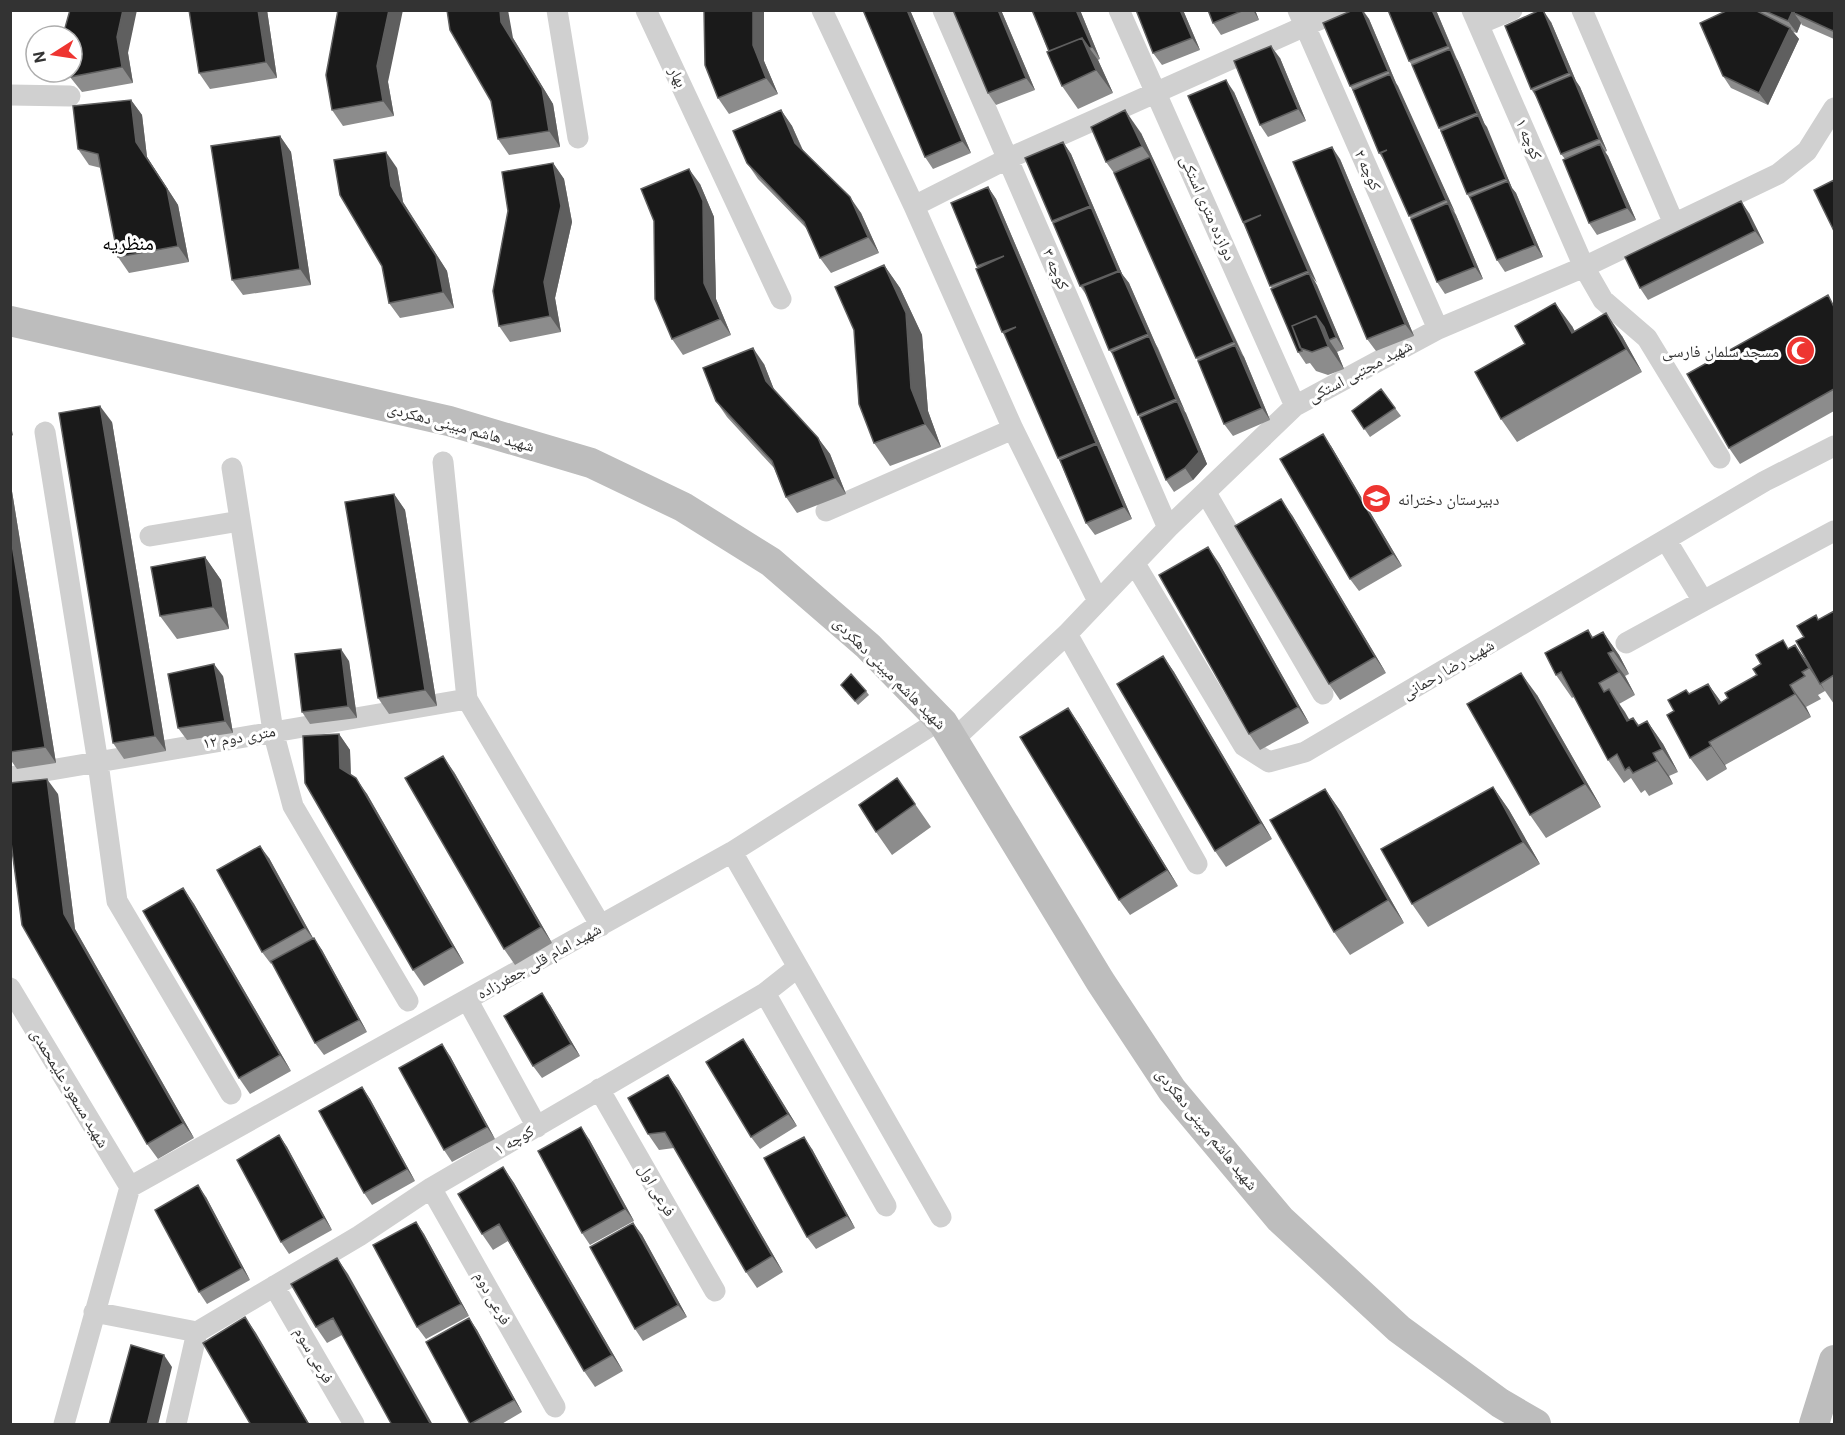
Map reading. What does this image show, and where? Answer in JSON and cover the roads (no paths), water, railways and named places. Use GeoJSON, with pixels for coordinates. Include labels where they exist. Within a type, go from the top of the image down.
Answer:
{"type":"FeatureCollection","features":[{"type":"Feature","properties":{"kind":"main road","name":"شهید هاشم مبینی دهکردی"},"geometry":{"type":"LineString","coordinates":[[10,321],[449,421],[591,463],[683,507],[771,562],[868,646],[947,729],[1100,981],[1172,1090],[1280,1219],[1399,1329],[1500,1403],[1536,1425]]}},
{"type":"Feature","properties":{"kind":"main road"},"geometry":{"type":"LineString","coordinates":[[1814,1425],[1834,1360]]}},
{"type":"Feature","properties":{"kind":"street"},"geometry":{"type":"LineString","coordinates":[[557,10],[578,138]]}},
{"type":"Feature","properties":{"kind":"street","name":"بهار"},"geometry":{"type":"LineString","coordinates":[[646,10],[781,299]]}},
{"type":"Feature","properties":{"kind":"street"},"geometry":{"type":"LineString","coordinates":[[822,10],[914,206],[1013,429],[1098,601]]}},
{"type":"Feature","properties":{"kind":"street","name":"کوچه ۳"},"geometry":{"type":"LineString","coordinates":[[943,10],[1168,528]]}},
{"type":"Feature","properties":{"kind":"street","name":"دوازده متری استکی"},"geometry":{"type":"LineString","coordinates":[[1119,10],[1295,406]]}},
{"type":"Feature","properties":{"kind":"street"},"geometry":{"type":"LineString","coordinates":[[914,206],[1009,158],[1156,92],[1302,18],[1341,10]]}},
{"type":"Feature","properties":{"kind":"street"},"geometry":{"type":"LineString","coordinates":[[1476,17],[1512,10]]}},
{"type":"Feature","properties":{"kind":"street"},"geometry":{"type":"LineString","coordinates":[[1582,10],[1675,226]]}},
{"type":"Feature","properties":{"kind":"street","name":"کوچه ۱"},"geometry":{"type":"LineString","coordinates":[[1476,17],[1584,267],[1602,300],[1647,338],[1720,458]]}},
{"type":"Feature","properties":{"kind":"street","name":"کوچه ۲"},"geometry":{"type":"LineString","coordinates":[[1302,18],[1438,329]]}},
{"type":"Feature","properties":{"kind":"street"},"geometry":{"type":"LineString","coordinates":[[10,96],[70,96]]}},
{"type":"Feature","properties":{"kind":"street","name":"شهید مجتبی استکی"},"geometry":{"type":"LineString","coordinates":[[947,729],[1067,634],[1168,528],[1295,406],[1438,329],[1675,226],[1778,174],[1807,151],[1834,108]]}},
{"type":"Feature","properties":{"kind":"street"},"geometry":{"type":"LineString","coordinates":[[826,511],[1013,429]]}},
{"type":"Feature","properties":{"kind":"street"},"geometry":{"type":"LineString","coordinates":[[45,432],[98,763],[117,901],[231,1094]]}},
{"type":"Feature","properties":{"kind":"street","name":"شهید رضا رحمانی"},"geometry":{"type":"LineString","coordinates":[[1135,564],[1244,746],[1269,762],[1305,752],[1765,481],[1834,446]]}},
{"type":"Feature","properties":{"kind":"street"},"geometry":{"type":"LineString","coordinates":[[443,462],[467,699],[600,926]]}},
{"type":"Feature","properties":{"kind":"street"},"geometry":{"type":"LineString","coordinates":[[232,468],[273,731],[293,807],[408,1001]]}},
{"type":"Feature","properties":{"kind":"street"},"geometry":{"type":"LineString","coordinates":[[1206,493],[1323,694]]}},
{"type":"Feature","properties":{"kind":"street"},"geometry":{"type":"LineString","coordinates":[[150,536],[240,521]]}},
{"type":"Feature","properties":{"kind":"street"},"geometry":{"type":"LineString","coordinates":[[1626,644],[1834,531]]}},
{"type":"Feature","properties":{"kind":"street"},"geometry":{"type":"LineString","coordinates":[[1666,540],[1703,601]]}},
{"type":"Feature","properties":{"kind":"street"},"geometry":{"type":"LineString","coordinates":[[1067,634],[1197,864]]}},
{"type":"Feature","properties":{"kind":"street","name":"۱۲ متری دوم"},"geometry":{"type":"LineString","coordinates":[[10,777],[467,699]]}},
{"type":"Feature","properties":{"kind":"street","name":"شهید امام قلی جعفرزاده"},"geometry":{"type":"LineString","coordinates":[[130,1187],[468,1001],[947,729]]}},
{"type":"Feature","properties":{"kind":"street"},"geometry":{"type":"LineString","coordinates":[[732,852],[941,1217]]}},
{"type":"Feature","properties":{"kind":"street","name":"کوچه ۱"},"geometry":{"type":"LineString","coordinates":[[197,1332],[359,1236],[431,1188],[765,993],[798,967]]}},
{"type":"Feature","properties":{"kind":"street","name":"شهید مسعود علیمحمدی"},"geometry":{"type":"LineString","coordinates":[[10,988],[130,1187]]}},
{"type":"Feature","properties":{"kind":"street"},"geometry":{"type":"LineString","coordinates":[[765,993],[886,1206]]}},
{"type":"Feature","properties":{"kind":"street"},"geometry":{"type":"LineString","coordinates":[[468,1001],[537,1127]]}},
{"type":"Feature","properties":{"kind":"street","name":"فرعی اول"},"geometry":{"type":"LineString","coordinates":[[599,1089],[715,1291]]}},
{"type":"Feature","properties":{"kind":"street"},"geometry":{"type":"LineString","coordinates":[[64,1425],[130,1187]]}},
{"type":"Feature","properties":{"kind":"street","name":"فرعی دوم"},"geometry":{"type":"LineString","coordinates":[[431,1188],[555,1407]]}},
{"type":"Feature","properties":{"kind":"street","name":"فرعی سوم"},"geometry":{"type":"LineString","coordinates":[[274,1286],[354,1425]]}},
{"type":"Feature","properties":{"kind":"street"},"geometry":{"type":"LineString","coordinates":[[94,1312],[197,1332],[176,1425]]}},
{"type":"Feature","properties":{"kind":"place","name":"مسجد سلمان فارسی"},"geometry":{"type":"Point","coordinates":[1800,351]}},
{"type":"Feature","properties":{"kind":"place","name":"دبیرستان دخترانه"},"geometry":{"type":"Point","coordinates":[1377,499]}},
{"type":"Feature","properties":{"kind":"district","name":"منظریه"},"geometry":{"type":"Point","coordinates":[128,243]}}]}
